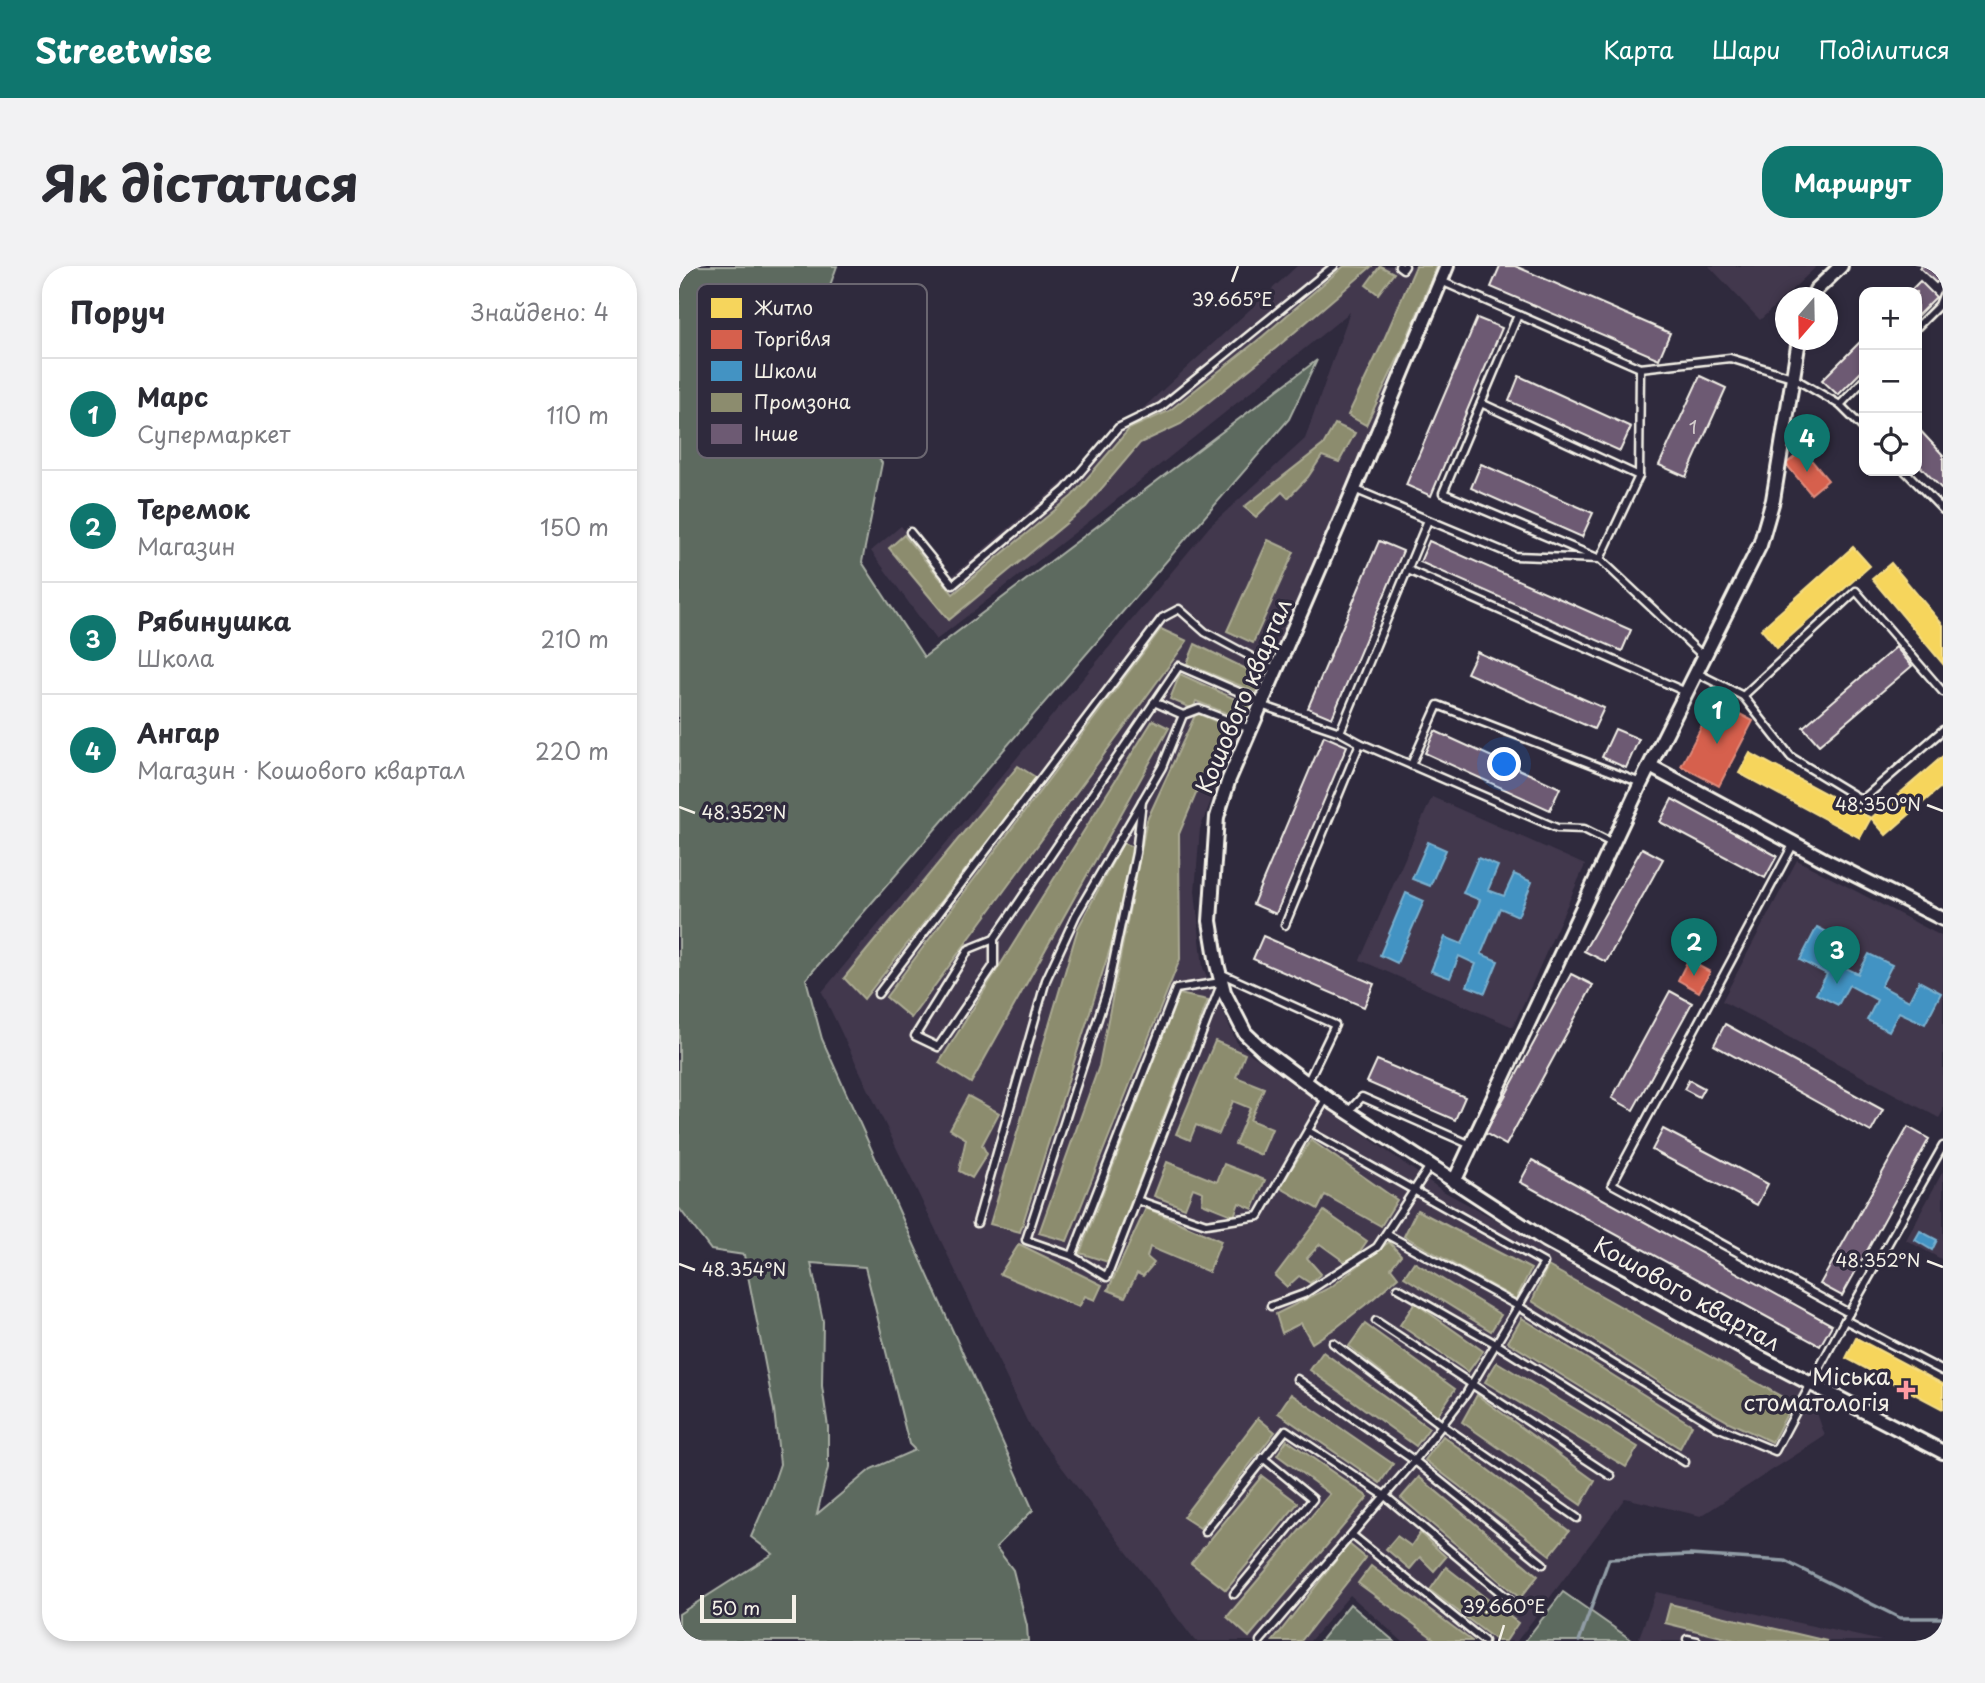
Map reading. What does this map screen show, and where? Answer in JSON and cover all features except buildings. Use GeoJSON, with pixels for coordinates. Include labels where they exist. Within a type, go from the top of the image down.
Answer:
{"type":"FeatureCollection","features":[{"type":"Feature","properties":{"kind":"street","name":"Кошового квартал"},"geometry":{"type":"LineString","coordinates":[[1447,266],[1229,779],[1217,817],[1210,921],[1224,992],[1244,1033],[1264,1051],[1348,1112],[1454,1182],[1545,1240],[1943,1452]]}},
{"type":"Feature","properties":{"kind":"street"},"geometry":{"type":"LineString","coordinates":[[1819,287],[1841,266]]}},
{"type":"Feature","properties":{"kind":"street"},"geometry":{"type":"LineString","coordinates":[[1454,1182],[1641,783],[1760,545],[1773,500],[1797,350]]}},
{"type":"Feature","properties":{"kind":"street"},"geometry":{"type":"LineString","coordinates":[[1650,766],[1943,919]]}},
{"type":"Feature","properties":{"kind":"lane"},"geometry":{"type":"LineString","coordinates":[[910,532],[953,585],[1065,490],[1118,428],[1161,407],[1333,266]]}},
{"type":"Feature","properties":{"kind":"lane"},"geometry":{"type":"LineString","coordinates":[[1399,266],[1403,269],[1405,266]]}},
{"type":"Feature","properties":{"kind":"lane"},"geometry":{"type":"LineString","coordinates":[[1441,281],[1640,368],[1730,358],[1792,377],[1840,405],[1859,424]]}},
{"type":"Feature","properties":{"kind":"lane"},"geometry":{"type":"LineString","coordinates":[[1922,322],[1939,305],[1943,295]]}},
{"type":"Feature","properties":{"kind":"lane"},"geometry":{"type":"LineString","coordinates":[[1518,315],[1443,493],[1600,559],[1704,657]]}},
{"type":"Feature","properties":{"kind":"lane"},"geometry":{"type":"LineString","coordinates":[[1600,559],[1639,476],[1640,368]]}},
{"type":"Feature","properties":{"kind":"lane"},"geometry":{"type":"LineString","coordinates":[[1840,405],[1859,385]]}},
{"type":"Feature","properties":{"kind":"lane"},"geometry":{"type":"LineString","coordinates":[[1481,403],[1639,476]]}},
{"type":"Feature","properties":{"kind":"lane"},"geometry":{"type":"LineString","coordinates":[[1910,476],[1943,510]]}},
{"type":"Feature","properties":{"kind":"lane"},"geometry":{"type":"LineString","coordinates":[[1354,489],[1515,556],[1600,559]]}},
{"type":"Feature","properties":{"kind":"lane"},"geometry":{"type":"LineString","coordinates":[[1340,732],[1428,520]]}},
{"type":"Feature","properties":{"kind":"lane"},"geometry":{"type":"LineString","coordinates":[[1408,570],[1688,693]]}},
{"type":"Feature","properties":{"kind":"lane"},"geometry":{"type":"LineString","coordinates":[[1743,696],[1856,590],[1943,692]]}},
{"type":"Feature","properties":{"kind":"lane"},"geometry":{"type":"LineString","coordinates":[[878,994],[1161,618],[1178,609],[1205,632],[1276,670]]}},
{"type":"Feature","properties":{"kind":"lane"},"geometry":{"type":"LineString","coordinates":[[994,939],[969,949],[915,1036],[938,1047],[994,965],[994,939],[1179,666],[1261,704],[1340,732],[1557,828],[1584,829],[1613,843]]}},
{"type":"Feature","properties":{"kind":"lane"},"geometry":{"type":"LineString","coordinates":[[1697,673],[1743,696],[1791,757],[1861,800],[1943,730]]}},
{"type":"Feature","properties":{"kind":"lane"},"geometry":{"type":"LineString","coordinates":[[1154,702],[1184,715],[1199,709],[1250,729]]}},
{"type":"Feature","properties":{"kind":"lane"},"geometry":{"type":"LineString","coordinates":[[1411,765],[1438,705],[1641,783]]}},
{"type":"Feature","properties":{"kind":"lane"},"geometry":{"type":"LineString","coordinates":[[977,1223],[1046,980],[1076,915],[1162,767],[1184,715]]}},
{"type":"Feature","properties":{"kind":"lane"},"geometry":{"type":"LineString","coordinates":[[1285,925],[1360,743]]}},
{"type":"Feature","properties":{"kind":"lane"},"geometry":{"type":"LineString","coordinates":[[1142,802],[1136,853],[1107,991],[1026,1240],[1072,1256],[1107,1277],[1221,977]]}},
{"type":"Feature","properties":{"kind":"lane"},"geometry":{"type":"LineString","coordinates":[[1794,843],[1612,1184],[1849,1313]]}},
{"type":"Feature","properties":{"kind":"lane"},"geometry":{"type":"LineString","coordinates":[[1072,1256],[1176,989],[1221,977],[1335,1025],[1307,1083]]}},
{"type":"Feature","properties":{"kind":"lane"},"geometry":{"type":"LineString","coordinates":[[1137,1200],[1206,1224],[1259,1216],[1327,1097]]}},
{"type":"Feature","properties":{"kind":"lane"},"geometry":{"type":"LineString","coordinates":[[1348,1112],[1362,1097],[1471,1145]]}},
{"type":"Feature","properties":{"kind":"lane"},"geometry":{"type":"LineString","coordinates":[[1260,1641],[1415,1461],[1472,1384],[1544,1263],[1308,1131]]}},
{"type":"Feature","properties":{"kind":"lane"},"geometry":{"type":"LineString","coordinates":[[1386,1234],[1518,1306],[1717,1427],[1775,1451],[1943,1146]]}},
{"type":"Feature","properties":{"kind":"lane"},"geometry":{"type":"LineString","coordinates":[[1271,1306],[1304,1294],[1377,1247],[1430,1166]]}},
{"type":"Feature","properties":{"kind":"lane"},"geometry":{"type":"LineString","coordinates":[[1398,1288],[1496,1344],[1685,1462]]}},
{"type":"Feature","properties":{"kind":"lane"},"geometry":{"type":"LineString","coordinates":[[1845,1320],[1943,1371]]}},
{"type":"Feature","properties":{"kind":"lane"},"geometry":{"type":"LineString","coordinates":[[1376,1321],[1611,1476]]}},
{"type":"Feature","properties":{"kind":"lane"},"geometry":{"type":"LineString","coordinates":[[1333,1343],[1442,1425],[1577,1518]]}},
{"type":"Feature","properties":{"kind":"lane"},"geometry":{"type":"LineString","coordinates":[[1297,1379],[1415,1461],[1543,1564]]}},
{"type":"Feature","properties":{"kind":"lane"},"geometry":{"type":"LineString","coordinates":[[1205,1532],[1286,1430],[1385,1496],[1519,1608]]}},
{"type":"Feature","properties":{"kind":"lane"},"geometry":{"type":"LineString","coordinates":[[1234,1594],[1313,1499],[1263,1458]]}},
{"type":"Feature","properties":{"kind":"lane"},"geometry":{"type":"LineString","coordinates":[[1352,1535],[1484,1641]]}},
{"type":"Feature","properties":{"kind":"lane"},"geometry":{"type":"LineString","coordinates":[[1687,1639],[1697,1641]]}},
{"type":"Feature","properties":{"kind":"shaded area"},"geometry":{"type":"Polygon","coordinates":[[[1297,266],[1441,266],[1200,829],[1195,891],[1203,968],[1238,1045],[1443,1191],[1809,1390],[1825,1436],[1701,1516],[1625,1498],[1517,1641],[1402,1641],[1350,1595],[1310,1641],[1195,1641],[1028,1423],[822,992],[1210,526],[1305,439],[1350,312],[1100,513],[936,640],[871,551],[901,526],[946,581],[1063,482],[1297,266]]]}},
{"type":"Feature","properties":{"kind":"shaded area"},"geometry":{"type":"Polygon","coordinates":[[[1709,266],[1817,266],[1795,287],[1775,287],[1775,306],[1760,320],[1709,266]]]}},
{"type":"Feature","properties":{"kind":"shaded area"},"geometry":{"type":"Polygon","coordinates":[[[1432,797],[1585,865],[1513,1027],[1360,960],[1432,797]]]}},
{"type":"Feature","properties":{"kind":"shaded area"},"geometry":{"type":"Polygon","coordinates":[[[1797,860],[1943,937],[1943,1111],[1939,1118],[1722,1001],[1797,860]]]}},
{"type":"Feature","properties":{"kind":"shaded area"},"geometry":{"type":"Polygon","coordinates":[[[1943,1171],[1943,1260],[1906,1240],[1943,1171]]]}},
{"type":"Feature","properties":{"kind":"shaded area"},"geometry":{"type":"Polygon","coordinates":[[[1656,1592],[1882,1641],[1640,1641],[1638,1640],[1656,1592]]]}},
{"type":"Feature","properties":{"kind":"green space"},"geometry":{"type":"Polygon","coordinates":[[[679,266],[837,266],[831,284],[697,284],[697,458],[878,458],[882,463],[862,562],[924,657],[1317,360],[1289,419],[806,979],[822,1039],[1033,1510],[996,1547],[1013,1570],[1027,1626],[1028,1641],[679,1641],[679,1614],[773,1554],[751,1537],[780,1464],[774,1410],[744,1255],[711,1250],[679,1208],[679,266]],[[811,1263],[823,1321],[822,1386],[828,1427],[828,1468],[817,1514],[871,1469],[915,1450],[909,1444],[865,1267],[811,1263]]]}},
{"type":"Feature","properties":{"kind":"green space"},"geometry":{"type":"Polygon","coordinates":[[[1563,1592],[1633,1641],[1525,1641],[1563,1592]]]}},
{"type":"Feature","properties":{"kind":"green space"},"geometry":{"type":"Polygon","coordinates":[[[1350,1604],[1394,1641],[1320,1641],[1350,1604]]]}},
{"type":"Feature","properties":{"kind":"waterway"},"geometry":{"type":"LineString","coordinates":[[1579,1641],[1609,1559],[1690,1555],[1785,1561],[1900,1618],[1943,1618]]}},
{"type":"Feature","properties":{"kind":"place","name":"Ангар"},"geometry":{"type":"Point","coordinates":[1807,472]}},
{"type":"Feature","properties":{"kind":"place","name":"Марс"},"geometry":{"type":"Point","coordinates":[1717,744]}},
{"type":"Feature","properties":{"kind":"place","name":"Теремок"},"geometry":{"type":"Point","coordinates":[1694,976]}},
{"type":"Feature","properties":{"kind":"place","name":"Рябинушка"},"geometry":{"type":"Point","coordinates":[1837,984]}},
{"type":"Feature","properties":{"kind":"place","name":"Міська стоматологія"},"geometry":{"type":"Point","coordinates":[1906,1390]}}]}
